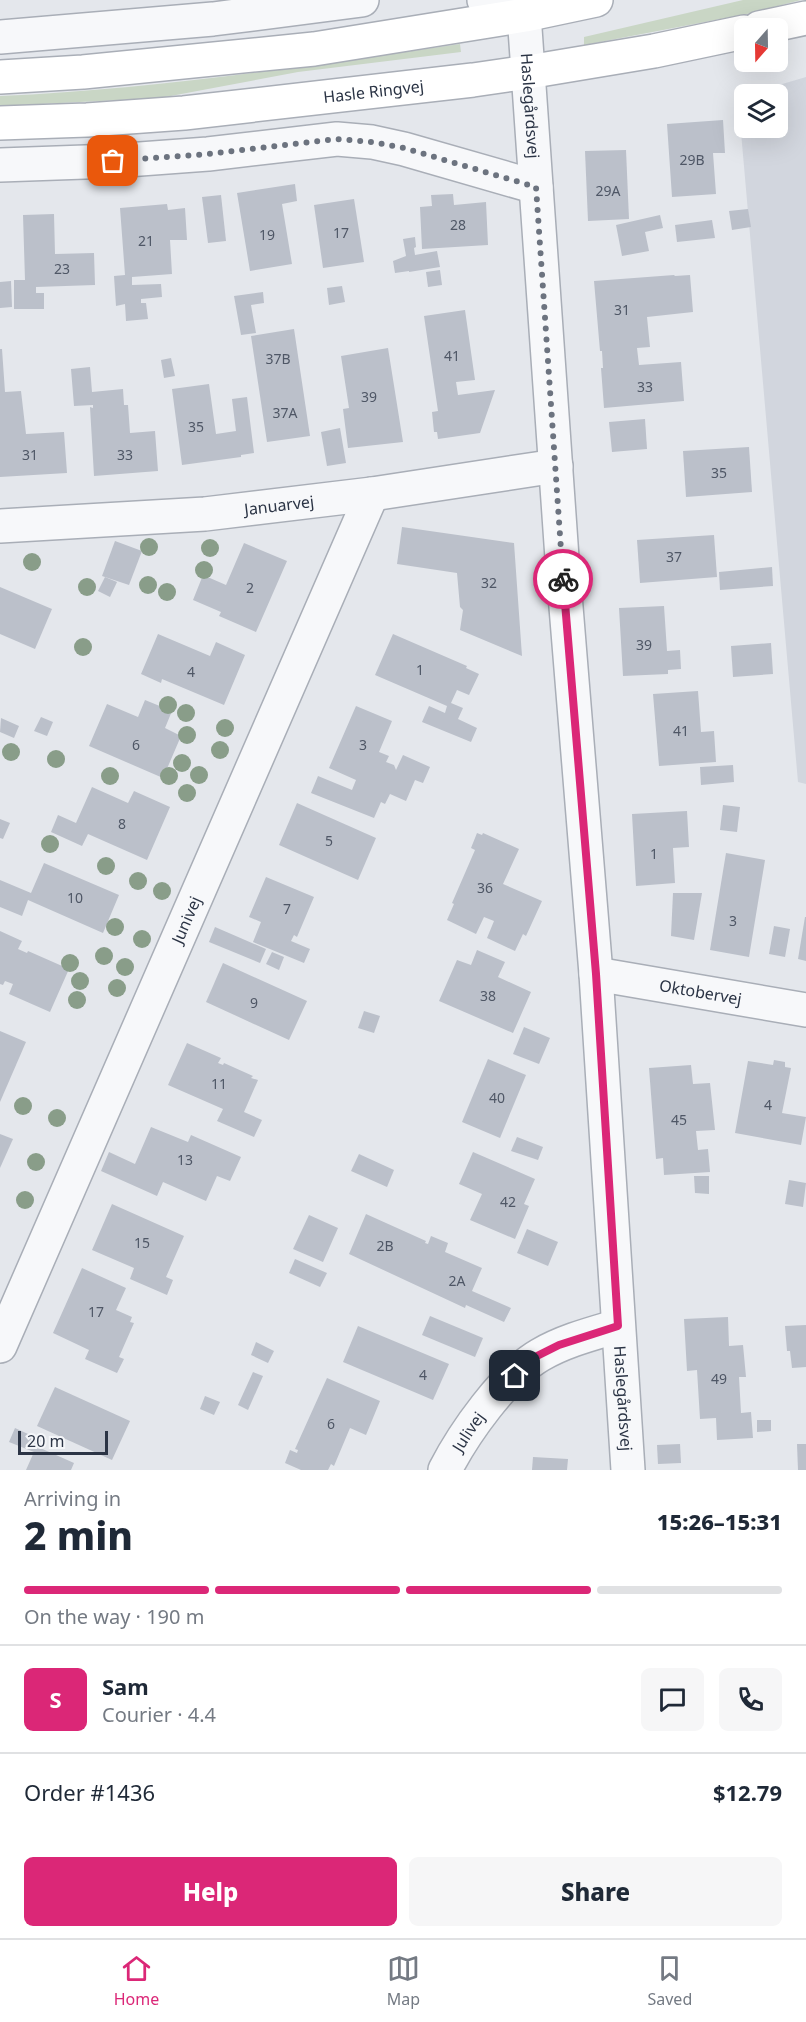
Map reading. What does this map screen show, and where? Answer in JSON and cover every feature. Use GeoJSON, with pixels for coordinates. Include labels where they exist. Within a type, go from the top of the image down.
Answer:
{"type":"FeatureCollection","features":[{"type":"Feature","properties":{"kind":"main road"},"geometry":{"type":"LineString","coordinates":[[0,77],[83,72],[314,49],[524,7],[596,0]]}},
{"type":"Feature","properties":{"kind":"main road"},"geometry":{"type":"LineString","coordinates":[[788,22],[806,18]]}},
{"type":"Feature","properties":{"kind":"main road","name":"Hasle Ringvej"},"geometry":{"type":"LineString","coordinates":[[0,123],[184,113],[528,72],[654,51],[734,34]]}},
{"type":"Feature","properties":{"kind":"street"},"geometry":{"type":"LineString","coordinates":[[0,37],[213,19],[362,0]]}},
{"type":"Feature","properties":{"kind":"street"},"geometry":{"type":"LineString","coordinates":[[484,0],[510,13],[524,7]]}},
{"type":"Feature","properties":{"kind":"street","name":"Haslegårdsvej"},"geometry":{"type":"LineString","coordinates":[[524,7],[556,466],[596,974],[628,1470]]}},
{"type":"Feature","properties":{"kind":"street"},"geometry":{"type":"LineString","coordinates":[[0,165],[113,161],[208,154],[337,139],[404,148],[536,187]]}},
{"type":"Feature","properties":{"kind":"street","name":"Januarvej"},"geometry":{"type":"LineString","coordinates":[[0,526],[205,514],[372,494],[556,466]]}},
{"type":"Feature","properties":{"kind":"street","name":"Junivej"},"geometry":{"type":"LineString","coordinates":[[0,1346],[372,494]]}},
{"type":"Feature","properties":{"kind":"street","name":"Oktobervej"},"geometry":{"type":"LineString","coordinates":[[596,974],[806,1010]]}},
{"type":"Feature","properties":{"kind":"street","name":"Julivej"},"geometry":{"type":"LineString","coordinates":[[445,1470],[484,1411],[515,1376],[530,1363],[559,1345],[618,1326]]}},
{"type":"Feature","properties":{"kind":"shaded area"},"geometry":{"type":"Polygon","coordinates":[[[806,77],[806,784],[798,782],[742,138],[788,138],[788,84],[783,84],[806,77]]]}},
{"type":"Feature","properties":{"kind":"green space"},"geometry":{"type":"Polygon","coordinates":[[[743,0],[801,0],[747,14],[584,45],[584,37],[743,0]]]}},
{"type":"Feature","properties":{"kind":"green space"},"geometry":{"type":"Polygon","coordinates":[[[460,44],[461,52],[298,72],[160,98],[0,106],[0,96],[173,82],[460,44]]]}},
{"type":"Feature","properties":{"kind":"building"},"geometry":{"type":"Polygon","coordinates":[[[723,120],[725,153],[713,153],[716,194],[672,197],[667,124],[723,120]]]}},
{"type":"Feature","properties":{"kind":"building"},"geometry":{"type":"Polygon","coordinates":[[[626,150],[629,219],[588,221],[585,151],[626,150]]]}},
{"type":"Feature","properties":{"kind":"building"},"geometry":{"type":"Polygon","coordinates":[[[295,184],[297,201],[282,204],[292,264],[250,271],[237,193],[295,184]]]}},
{"type":"Feature","properties":{"kind":"building"},"geometry":{"type":"Polygon","coordinates":[[[453,194],[454,205],[486,202],[488,245],[422,249],[420,207],[432,206],[431,195],[453,194]]]}},
{"type":"Feature","properties":{"kind":"building"},"geometry":{"type":"Polygon","coordinates":[[[221,195],[226,241],[208,243],[202,197],[221,195]]]}},
{"type":"Feature","properties":{"kind":"building"},"geometry":{"type":"Polygon","coordinates":[[[354,199],[364,262],[323,268],[314,205],[354,199]]]}},
{"type":"Feature","properties":{"kind":"building"},"geometry":{"type":"Polygon","coordinates":[[[167,204],[168,210],[185,208],[187,240],[170,240],[172,274],[132,277],[132,285],[161,284],[162,297],[141,299],[141,303],[146,303],[148,319],[126,321],[125,304],[116,306],[114,276],[125,275],[120,208],[167,204]]]}},
{"type":"Feature","properties":{"kind":"building"},"geometry":{"type":"Polygon","coordinates":[[[748,209],[751,227],[732,230],[729,211],[748,209]]]}},
{"type":"Feature","properties":{"kind":"building"},"geometry":{"type":"Polygon","coordinates":[[[54,214],[55,254],[94,253],[95,285],[36,287],[36,293],[44,293],[44,309],[14,309],[14,280],[25,280],[23,215],[54,214]]]}},
{"type":"Feature","properties":{"kind":"building"},"geometry":{"type":"Polygon","coordinates":[[[660,215],[663,228],[645,232],[649,251],[622,256],[616,225],[660,215]]]}},
{"type":"Feature","properties":{"kind":"building"},"geometry":{"type":"Polygon","coordinates":[[[712,220],[715,238],[677,242],[675,225],[712,220]]]}},
{"type":"Feature","properties":{"kind":"building"},"geometry":{"type":"Polygon","coordinates":[[[415,237],[415,255],[437,251],[440,267],[395,273],[393,261],[406,256],[403,239],[415,237]]]}},
{"type":"Feature","properties":{"kind":"building"},"geometry":{"type":"Polygon","coordinates":[[[440,270],[442,285],[428,287],[426,272],[440,270]]]}},
{"type":"Feature","properties":{"kind":"building"},"geometry":{"type":"Polygon","coordinates":[[[690,275],[693,312],[647,317],[650,347],[637,348],[639,365],[681,362],[684,401],[604,408],[602,351],[600,351],[594,281],[690,275]]]}},
{"type":"Feature","properties":{"kind":"building"},"geometry":{"type":"Polygon","coordinates":[[[11,281],[12,307],[0,308],[0,282],[11,281]]]}},
{"type":"Feature","properties":{"kind":"building"},"geometry":{"type":"Polygon","coordinates":[[[342,286],[345,302],[329,305],[327,288],[342,286]]]}},
{"type":"Feature","properties":{"kind":"building"},"geometry":{"type":"Polygon","coordinates":[[[263,292],[264,303],[251,305],[256,333],[241,335],[234,296],[263,292]]]}},
{"type":"Feature","properties":{"kind":"building"},"geometry":{"type":"Polygon","coordinates":[[[465,310],[475,380],[456,382],[458,395],[495,390],[480,433],[438,439],[437,432],[434,432],[432,412],[438,411],[424,316],[465,310]]]}},
{"type":"Feature","properties":{"kind":"building"},"geometry":{"type":"Polygon","coordinates":[[[294,329],[310,436],[267,442],[251,336],[294,329]]]}},
{"type":"Feature","properties":{"kind":"building"},"geometry":{"type":"Polygon","coordinates":[[[388,348],[403,442],[348,448],[343,409],[349,408],[341,356],[388,348]]]}},
{"type":"Feature","properties":{"kind":"building"},"geometry":{"type":"Polygon","coordinates":[[[0,349],[2,349],[5,392],[21,391],[26,434],[64,432],[67,473],[0,477],[0,349]]]}},
{"type":"Feature","properties":{"kind":"building"},"geometry":{"type":"Polygon","coordinates":[[[171,358],[175,376],[164,378],[161,360],[171,358]]]}},
{"type":"Feature","properties":{"kind":"building"},"geometry":{"type":"Polygon","coordinates":[[[90,367],[92,392],[123,389],[124,405],[128,405],[130,433],[155,431],[158,471],[94,476],[90,407],[93,408],[93,405],[74,406],[71,369],[90,367]]]}},
{"type":"Feature","properties":{"kind":"building"},"geometry":{"type":"Polygon","coordinates":[[[209,384],[216,434],[236,431],[232,399],[247,397],[254,453],[241,455],[241,457],[182,465],[172,389],[209,384]]]}},
{"type":"Feature","properties":{"kind":"building"},"geometry":{"type":"Polygon","coordinates":[[[645,419],[647,449],[612,452],[609,422],[645,419]]]}},
{"type":"Feature","properties":{"kind":"building"},"geometry":{"type":"Polygon","coordinates":[[[340,428],[346,463],[327,466],[321,432],[340,428]]]}},
{"type":"Feature","properties":{"kind":"building"},"geometry":{"type":"Polygon","coordinates":[[[749,447],[752,492],[686,497],[683,451],[749,447]]]}},
{"type":"Feature","properties":{"kind":"building"},"geometry":{"type":"Polygon","coordinates":[[[402,527],[514,543],[522,656],[460,630],[463,610],[460,607],[457,573],[397,564],[402,527]]]}},
{"type":"Feature","properties":{"kind":"building"},"geometry":{"type":"Polygon","coordinates":[[[714,535],[717,577],[640,583],[637,540],[714,535]]]}},
{"type":"Feature","properties":{"kind":"building"},"geometry":{"type":"Polygon","coordinates":[[[115,541],[142,551],[129,585],[102,576],[115,541]]]}},
{"type":"Feature","properties":{"kind":"building"},"geometry":{"type":"Polygon","coordinates":[[[244,543],[287,561],[256,632],[219,616],[221,612],[193,600],[203,575],[226,585],[244,543]]]}},
{"type":"Feature","properties":{"kind":"building"},"geometry":{"type":"Polygon","coordinates":[[[772,567],[773,586],[720,590],[719,572],[772,567]]]}},
{"type":"Feature","properties":{"kind":"building"},"geometry":{"type":"Polygon","coordinates":[[[105,577],[117,582],[110,597],[98,591],[105,577]]]}},
{"type":"Feature","properties":{"kind":"building"},"geometry":{"type":"Polygon","coordinates":[[[0,587],[52,609],[35,649],[0,634],[0,587]]]}},
{"type":"Feature","properties":{"kind":"building"},"geometry":{"type":"Polygon","coordinates":[[[664,606],[667,651],[680,650],[681,669],[668,670],[668,674],[623,676],[619,608],[664,606]]]}},
{"type":"Feature","properties":{"kind":"building"},"geometry":{"type":"Polygon","coordinates":[[[158,634],[210,656],[216,642],[245,655],[224,705],[162,679],[161,683],[141,674],[158,634]]]}},
{"type":"Feature","properties":{"kind":"building"},"geometry":{"type":"Polygon","coordinates":[[[393,634],[467,666],[466,668],[479,674],[469,695],[457,690],[451,703],[463,708],[458,719],[477,728],[471,742],[422,722],[429,706],[445,713],[447,706],[375,675],[393,634]]]}},
{"type":"Feature","properties":{"kind":"building"},"geometry":{"type":"Polygon","coordinates":[[[771,643],[773,674],[733,677],[731,646],[771,643]]]}},
{"type":"Feature","properties":{"kind":"building"},"geometry":{"type":"Polygon","coordinates":[[[698,691],[701,732],[714,731],[716,762],[659,766],[653,694],[698,691]]]}},
{"type":"Feature","properties":{"kind":"building"},"geometry":{"type":"Polygon","coordinates":[[[145,700],[172,711],[165,728],[181,736],[163,778],[89,746],[107,704],[138,717],[145,700]]]}},
{"type":"Feature","properties":{"kind":"building"},"geometry":{"type":"Polygon","coordinates":[[[356,706],[392,721],[379,752],[389,756],[386,762],[394,765],[396,770],[403,755],[430,767],[423,783],[415,780],[406,801],[390,794],[385,804],[381,802],[374,818],[311,793],[318,776],[352,790],[356,780],[329,768],[356,706]]]}},
{"type":"Feature","properties":{"kind":"building"},"geometry":{"type":"Polygon","coordinates":[[[41,717],[53,722],[47,736],[34,731],[41,717]]]}},
{"type":"Feature","properties":{"kind":"building"},"geometry":{"type":"Polygon","coordinates":[[[1,718],[19,726],[14,738],[0,732],[1,718]]]}},
{"type":"Feature","properties":{"kind":"building"},"geometry":{"type":"Polygon","coordinates":[[[733,765],[734,782],[701,785],[700,767],[733,765]]]}},
{"type":"Feature","properties":{"kind":"building"},"geometry":{"type":"Polygon","coordinates":[[[92,787],[128,803],[134,791],[170,807],[147,860],[88,834],[82,846],[51,832],[58,815],[76,823],[92,787]]]}},
{"type":"Feature","properties":{"kind":"building"},"geometry":{"type":"Polygon","coordinates":[[[297,803],[376,838],[358,880],[279,845],[297,803]]]}},
{"type":"Feature","properties":{"kind":"building"},"geometry":{"type":"Polygon","coordinates":[[[723,805],[740,807],[737,832],[720,830],[723,805]]]}},
{"type":"Feature","properties":{"kind":"building"},"geometry":{"type":"Polygon","coordinates":[[[687,811],[689,847],[673,848],[675,883],[636,886],[632,814],[687,811]]]}},
{"type":"Feature","properties":{"kind":"building"},"geometry":{"type":"Polygon","coordinates":[[[0,819],[10,823],[3,839],[0,838],[0,819]]]}},
{"type":"Feature","properties":{"kind":"building"},"geometry":{"type":"Polygon","coordinates":[[[477,833],[482,835],[483,833],[519,849],[503,884],[542,901],[526,936],[523,934],[515,951],[487,938],[494,921],[484,917],[476,934],[447,920],[475,850],[471,848],[477,833]]]}},
{"type":"Feature","properties":{"kind":"building"},"geometry":{"type":"Polygon","coordinates":[[[726,853],[765,860],[749,957],[710,950],[726,853]]]}},
{"type":"Feature","properties":{"kind":"building"},"geometry":{"type":"Polygon","coordinates":[[[44,863],[119,895],[103,933],[28,900],[22,916],[0,907],[0,880],[31,893],[44,863]]]}},
{"type":"Feature","properties":{"kind":"building"},"geometry":{"type":"Polygon","coordinates":[[[266,877],[314,897],[297,937],[294,935],[291,941],[310,949],[304,963],[253,942],[261,922],[249,917],[266,877]]]}},
{"type":"Feature","properties":{"kind":"building"},"geometry":{"type":"Polygon","coordinates":[[[673,893],[702,893],[694,940],[671,936],[673,893]]]}},
{"type":"Feature","properties":{"kind":"building"},"geometry":{"type":"Polygon","coordinates":[[[806,917],[806,961],[798,959],[806,917]]]}},
{"type":"Feature","properties":{"kind":"building"},"geometry":{"type":"Polygon","coordinates":[[[774,926],[790,929],[785,957],[769,954],[774,926]]]}},
{"type":"Feature","properties":{"kind":"building"},"geometry":{"type":"Polygon","coordinates":[[[215,927],[266,949],[260,963],[209,942],[215,927]]]}},
{"type":"Feature","properties":{"kind":"building"},"geometry":{"type":"Polygon","coordinates":[[[0,931],[22,941],[18,949],[69,969],[50,1012],[9,994],[13,984],[5,981],[3,985],[0,984],[0,931]]]}},
{"type":"Feature","properties":{"kind":"building"},"geometry":{"type":"Polygon","coordinates":[[[477,950],[505,962],[498,977],[531,992],[513,1033],[439,1001],[457,960],[471,965],[477,950]]]}},
{"type":"Feature","properties":{"kind":"building"},"geometry":{"type":"Polygon","coordinates":[[[272,952],[284,957],[279,970],[266,964],[272,952]]]}},
{"type":"Feature","properties":{"kind":"building"},"geometry":{"type":"Polygon","coordinates":[[[223,963],[307,1001],[289,1040],[206,1002],[223,963]]]}},
{"type":"Feature","properties":{"kind":"building"},"geometry":{"type":"Polygon","coordinates":[[[364,1011],[380,1016],[374,1033],[358,1028],[364,1011]]]}},
{"type":"Feature","properties":{"kind":"building"},"geometry":{"type":"Polygon","coordinates":[[[524,1027],[550,1038],[539,1064],[513,1054],[524,1027]]]}},
{"type":"Feature","properties":{"kind":"building"},"geometry":{"type":"Polygon","coordinates":[[[0,1031],[26,1042],[0,1102],[0,1031]]]}},
{"type":"Feature","properties":{"kind":"building"},"geometry":{"type":"Polygon","coordinates":[[[187,1043],[221,1058],[218,1063],[223,1065],[224,1063],[258,1080],[244,1112],[262,1120],[254,1137],[217,1121],[223,1109],[168,1085],[187,1043]]]}},
{"type":"Feature","properties":{"kind":"building"},"geometry":{"type":"Polygon","coordinates":[[[488,1059],[526,1075],[500,1138],[462,1122],[488,1059]]]}},
{"type":"Feature","properties":{"kind":"building"},"geometry":{"type":"Polygon","coordinates":[[[774,1060],[785,1062],[785,1067],[791,1068],[782,1113],[806,1117],[801,1145],[735,1133],[748,1061],[773,1065],[774,1060]]]}},
{"type":"Feature","properties":{"kind":"building"},"geometry":{"type":"Polygon","coordinates":[[[691,1065],[693,1084],[710,1083],[715,1130],[696,1131],[698,1150],[708,1149],[710,1172],[664,1175],[663,1158],[656,1159],[649,1068],[691,1065]]]}},
{"type":"Feature","properties":{"kind":"building"},"geometry":{"type":"Polygon","coordinates":[[[151,1127],[188,1142],[191,1135],[241,1157],[230,1181],[217,1176],[206,1201],[163,1182],[157,1196],[101,1171],[109,1152],[135,1164],[151,1127]]]}},
{"type":"Feature","properties":{"kind":"building"},"geometry":{"type":"Polygon","coordinates":[[[0,1134],[13,1139],[0,1168],[0,1134]]]}},
{"type":"Feature","properties":{"kind":"building"},"geometry":{"type":"Polygon","coordinates":[[[517,1137],[543,1147],[538,1160],[511,1151],[517,1137]]]}},
{"type":"Feature","properties":{"kind":"building"},"geometry":{"type":"Polygon","coordinates":[[[473,1152],[535,1179],[524,1204],[529,1206],[515,1239],[470,1220],[482,1194],[459,1184],[473,1152]]]}},
{"type":"Feature","properties":{"kind":"building"},"geometry":{"type":"Polygon","coordinates":[[[359,1154],[394,1170],[387,1187],[351,1171],[359,1154]]]}},
{"type":"Feature","properties":{"kind":"building"},"geometry":{"type":"Polygon","coordinates":[[[694,1176],[709,1176],[709,1194],[695,1193],[694,1176]]]}},
{"type":"Feature","properties":{"kind":"building"},"geometry":{"type":"Polygon","coordinates":[[[789,1180],[806,1183],[803,1207],[785,1204],[789,1180]]]}},
{"type":"Feature","properties":{"kind":"building"},"geometry":{"type":"Polygon","coordinates":[[[112,1204],[184,1236],[166,1277],[173,1280],[167,1295],[130,1279],[134,1268],[92,1250],[112,1204]]]}},
{"type":"Feature","properties":{"kind":"building"},"geometry":{"type":"Polygon","coordinates":[[[366,1214],[426,1241],[425,1243],[428,1244],[431,1236],[448,1243],[445,1252],[482,1268],[472,1291],[511,1308],[504,1322],[466,1305],[465,1308],[349,1254],[366,1214]]]}},
{"type":"Feature","properties":{"kind":"building"},"geometry":{"type":"Polygon","coordinates":[[[309,1215],[338,1228],[323,1262],[293,1249],[309,1215]]]}},
{"type":"Feature","properties":{"kind":"building"},"geometry":{"type":"Polygon","coordinates":[[[527,1229],[558,1242],[548,1266],[517,1253],[527,1229]]]}},
{"type":"Feature","properties":{"kind":"building"},"geometry":{"type":"Polygon","coordinates":[[[295,1259],[327,1273],[320,1287],[289,1273],[295,1259]]]}},
{"type":"Feature","properties":{"kind":"building"},"geometry":{"type":"Polygon","coordinates":[[[82,1268],[126,1288],[116,1310],[132,1317],[130,1322],[134,1323],[119,1357],[124,1359],[117,1373],[85,1359],[89,1350],[53,1333],[82,1268]]]}},
{"type":"Feature","properties":{"kind":"building"},"geometry":{"type":"Polygon","coordinates":[[[430,1316],[483,1338],[475,1357],[422,1335],[430,1316]]]}},
{"type":"Feature","properties":{"kind":"building"},"geometry":{"type":"Polygon","coordinates":[[[728,1317],[729,1346],[743,1345],[746,1377],[739,1377],[741,1413],[751,1412],[753,1438],[717,1440],[716,1418],[700,1419],[697,1370],[687,1371],[684,1319],[728,1317]]]}},
{"type":"Feature","properties":{"kind":"building"},"geometry":{"type":"Polygon","coordinates":[[[806,1325],[806,1367],[792,1368],[790,1351],[787,1351],[785,1326],[806,1325]]]}},
{"type":"Feature","properties":{"kind":"building"},"geometry":{"type":"Polygon","coordinates":[[[358,1326],[449,1364],[433,1400],[343,1362],[358,1326]]]}},
{"type":"Feature","properties":{"kind":"building"},"geometry":{"type":"Polygon","coordinates":[[[256,1342],[274,1351],[268,1363],[251,1355],[256,1342]]]}},
{"type":"Feature","properties":{"kind":"building"},"geometry":{"type":"Polygon","coordinates":[[[253,1372],[263,1376],[248,1410],[238,1405],[253,1372]]]}},
{"type":"Feature","properties":{"kind":"building"},"geometry":{"type":"Polygon","coordinates":[[[327,1378],[380,1401],[366,1435],[350,1428],[334,1466],[331,1464],[328,1470],[301,1470],[285,1463],[290,1450],[297,1453],[298,1450],[295,1449],[327,1378]]]}},
{"type":"Feature","properties":{"kind":"building"},"geometry":{"type":"Polygon","coordinates":[[[55,1387],[130,1421],[112,1460],[37,1426],[55,1387]]]}},
{"type":"Feature","properties":{"kind":"building"},"geometry":{"type":"Polygon","coordinates":[[[205,1396],[220,1402],[214,1415],[200,1409],[205,1396]]]}},
{"type":"Feature","properties":{"kind":"building"},"geometry":{"type":"Polygon","coordinates":[[[757,1420],[771,1420],[771,1431],[757,1432],[757,1420]]]}},
{"type":"Feature","properties":{"kind":"building"},"geometry":{"type":"Polygon","coordinates":[[[15,1428],[41,1440],[38,1447],[74,1463],[71,1470],[26,1470],[34,1452],[9,1442],[15,1428]]]}},
{"type":"Feature","properties":{"kind":"building"},"geometry":{"type":"Polygon","coordinates":[[[680,1444],[681,1463],[658,1464],[657,1445],[680,1444]]]}},
{"type":"Feature","properties":{"kind":"building"},"geometry":{"type":"Polygon","coordinates":[[[797,1444],[806,1444],[806,1470],[798,1470],[797,1444]]]}},
{"type":"Feature","properties":{"kind":"building"},"geometry":{"type":"Polygon","coordinates":[[[533,1457],[568,1459],[567,1470],[532,1470],[533,1457]]]}},
{"type":"Feature","properties":{"kind":"way so far"},"geometry":{"type":"LineString","coordinates":[[113,161],[208,154],[337,139],[404,148],[536,187],[563,579]]}},
{"type":"Feature","properties":{"kind":"route"},"geometry":{"type":"LineString","coordinates":[[515,1376],[537,1356],[559,1345],[618,1326],[596,974],[563,579]]}}]}
